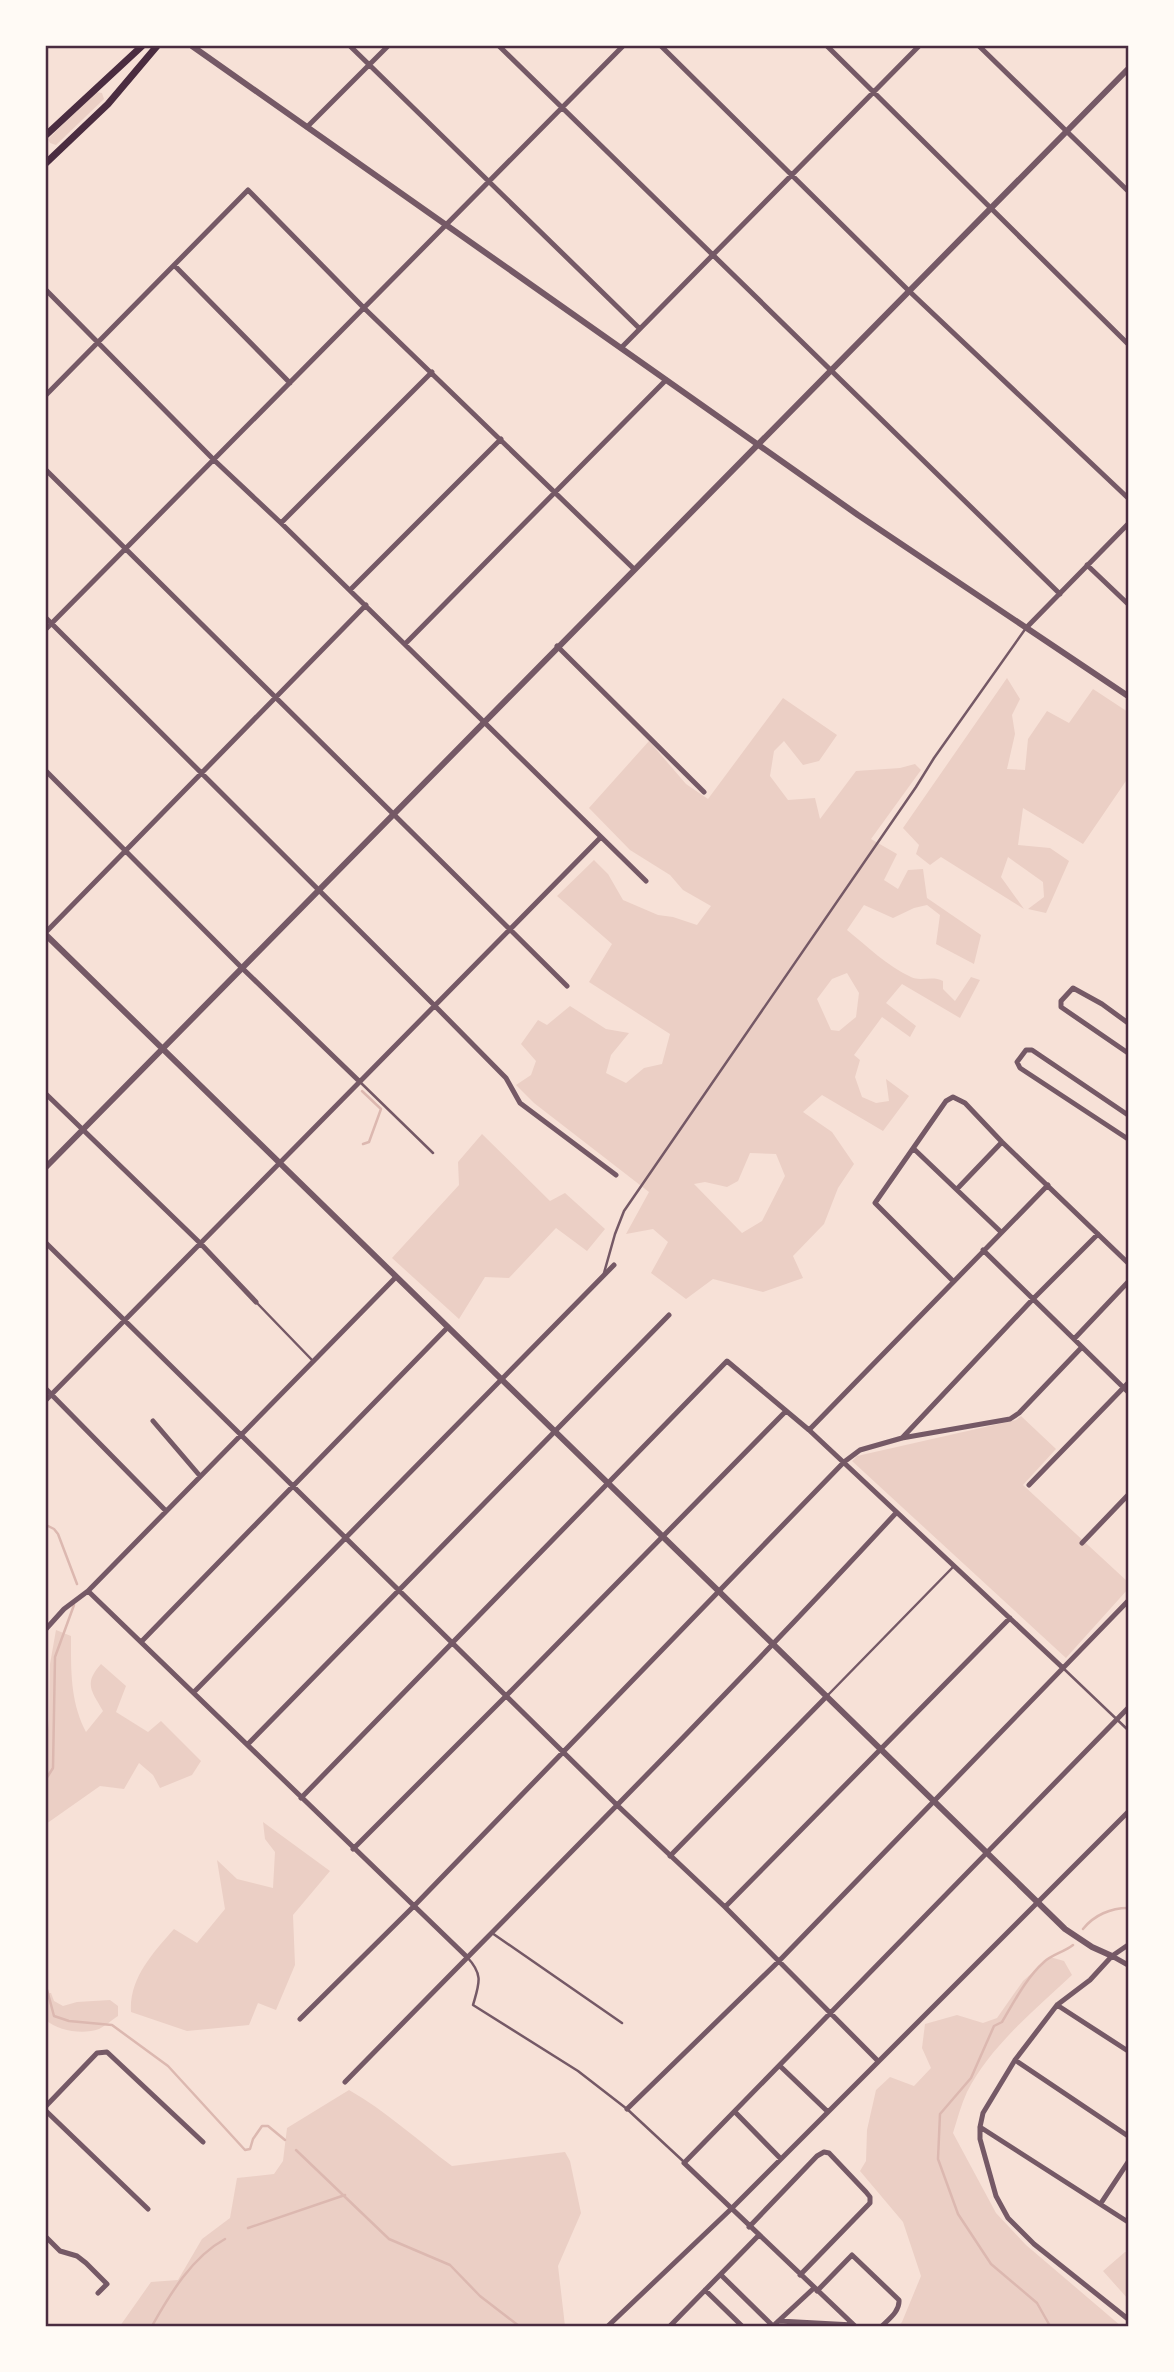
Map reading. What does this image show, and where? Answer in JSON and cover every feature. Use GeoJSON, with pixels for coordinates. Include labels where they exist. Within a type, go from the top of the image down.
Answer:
{"type":"FeatureCollection","features":[{"type":"Feature","properties":{"kind":"main road"},"geometry":{"type":"LineString","coordinates":[[46,135],[142,46]]}},
{"type":"Feature","properties":{"kind":"main road"},"geometry":{"type":"LineString","coordinates":[[46,163],[108,104],[157,46]]}},
{"type":"Feature","properties":{"kind":"main road"},"geometry":{"type":"LineString","coordinates":[[95,88],[106,93],[108,104]]}},
{"type":"Feature","properties":{"kind":"main road"},"geometry":{"type":"LineString","coordinates":[[46,152],[54,156]]}},
{"type":"Feature","properties":{"kind":"street"},"geometry":{"type":"LineString","coordinates":[[192,46],[858,515],[1129,696]]}},
{"type":"Feature","properties":{"kind":"street"},"geometry":{"type":"LineString","coordinates":[[350,46],[639,328]]}},
{"type":"Feature","properties":{"kind":"street"},"geometry":{"type":"LineString","coordinates":[[307,127],[388,46]]}},
{"type":"Feature","properties":{"kind":"street"},"geometry":{"type":"LineString","coordinates":[[499,46],[1060,594]]}},
{"type":"Feature","properties":{"kind":"street"},"geometry":{"type":"LineString","coordinates":[[46,629],[623,46]]}},
{"type":"Feature","properties":{"kind":"street"},"geometry":{"type":"LineString","coordinates":[[661,46],[908,290],[1129,498]]}},
{"type":"Feature","properties":{"kind":"street"},"geometry":{"type":"LineString","coordinates":[[827,46],[1129,344]]}},
{"type":"Feature","properties":{"kind":"street"},"geometry":{"type":"LineString","coordinates":[[621,348],[919,46]]}},
{"type":"Feature","properties":{"kind":"street"},"geometry":{"type":"LineString","coordinates":[[979,46],[1129,191]]}},
{"type":"Feature","properties":{"kind":"street"},"geometry":{"type":"LineString","coordinates":[[46,1167],[908,290],[1129,69]]}},
{"type":"Feature","properties":{"kind":"street"},"geometry":{"type":"LineString","coordinates":[[46,395],[248,190],[364,308],[634,569]]}},
{"type":"Feature","properties":{"kind":"street"},"geometry":{"type":"LineString","coordinates":[[174,265],[290,383]]}},
{"type":"Feature","properties":{"kind":"street"},"geometry":{"type":"LineString","coordinates":[[46,290],[214,460],[366,605],[646,881]]}},
{"type":"Feature","properties":{"kind":"street"},"geometry":{"type":"LineString","coordinates":[[281,523],[432,372]]}},
{"type":"Feature","properties":{"kind":"street"},"geometry":{"type":"LineString","coordinates":[[404,644],[666,380]]}},
{"type":"Feature","properties":{"kind":"street"},"geometry":{"type":"LineString","coordinates":[[350,590],[501,439]]}},
{"type":"Feature","properties":{"kind":"street"},"geometry":{"type":"LineString","coordinates":[[46,470],[567,986]]}},
{"type":"Feature","properties":{"kind":"street"},"geometry":{"type":"LineString","coordinates":[[1026,628],[1129,524]]}},
{"type":"Feature","properties":{"kind":"street"},"geometry":{"type":"LineString","coordinates":[[1087,565],[1129,604]]}},
{"type":"Feature","properties":{"kind":"street"},"geometry":{"type":"LineString","coordinates":[[366,605],[46,934],[1065,1929],[1092,1947],[1129,1965]]}},
{"type":"Feature","properties":{"kind":"street"},"geometry":{"type":"LineString","coordinates":[[46,618],[435,1005],[506,1078],[520,1102],[616,1175]]}},
{"type":"Feature","properties":{"kind":"street"},"geometry":{"type":"LineString","coordinates":[[557,646],[704,792]]}},
{"type":"Feature","properties":{"kind":"street"},"geometry":{"type":"LineString","coordinates":[[46,771],[359,1081]]}},
{"type":"Feature","properties":{"kind":"street"},"geometry":{"type":"LineString","coordinates":[[46,1400],[601,837]]}},
{"type":"Feature","properties":{"kind":"street"},"geometry":{"type":"LineString","coordinates":[[1129,1023],[1073,988],[1060,1001],[1061,1007],[1129,1053]]}},
{"type":"Feature","properties":{"kind":"street"},"geometry":{"type":"LineString","coordinates":[[1129,1115],[1032,1049],[1026,1050],[1017,1062],[1020,1068],[1129,1139]]}},
{"type":"Feature","properties":{"kind":"street"},"geometry":{"type":"LineString","coordinates":[[46,1094],[200,1243],[256,1303]]}},
{"type":"Feature","properties":{"kind":"street"},"geometry":{"type":"LineString","coordinates":[[953,1281],[874,1203],[946,1101],[953,1097],[965,1103],[1129,1263]]}},
{"type":"Feature","properties":{"kind":"street"},"geometry":{"type":"LineString","coordinates":[[957,1189],[1002,1142]]}},
{"type":"Feature","properties":{"kind":"street"},"geometry":{"type":"LineString","coordinates":[[914,1149],[1001,1232]]}},
{"type":"Feature","properties":{"kind":"street"},"geometry":{"type":"LineString","coordinates":[[809,1430],[1048,1185]]}},
{"type":"Feature","properties":{"kind":"street"},"geometry":{"type":"LineString","coordinates":[[902,1438],[1098,1234]]}},
{"type":"Feature","properties":{"kind":"street"},"geometry":{"type":"LineString","coordinates":[[46,1243],[399,1592],[725,1907],[878,2062]]}},
{"type":"Feature","properties":{"kind":"street"},"geometry":{"type":"LineString","coordinates":[[983,1250],[1127,1388],[1028,1485]]}},
{"type":"Feature","properties":{"kind":"street"},"geometry":{"type":"LineString","coordinates":[[194,1692],[614,1265]]}},
{"type":"Feature","properties":{"kind":"street"},"geometry":{"type":"LineString","coordinates":[[46,1629],[64,1609],[88,1591],[396,1278]]}},
{"type":"Feature","properties":{"kind":"street"},"geometry":{"type":"LineString","coordinates":[[1074,1339],[1129,1282]]}},
{"type":"Feature","properties":{"kind":"street"},"geometry":{"type":"LineString","coordinates":[[248,1744],[670,1315]]}},
{"type":"Feature","properties":{"kind":"street"},"geometry":{"type":"LineString","coordinates":[[142,1641],[448,1327]]}},
{"type":"Feature","properties":{"kind":"street"},"geometry":{"type":"LineString","coordinates":[[300,2019],[415,1906],[844,1462],[860,1450],[902,1438],[1010,1419],[1019,1413],[1082,1347]]}},
{"type":"Feature","properties":{"kind":"street"},"geometry":{"type":"LineString","coordinates":[[300,1798],[727,1361],[809,1430],[1063,1668]]}},
{"type":"Feature","properties":{"kind":"street"},"geometry":{"type":"LineString","coordinates":[[46,1389],[166,1511]]}},
{"type":"Feature","properties":{"kind":"street"},"geometry":{"type":"LineString","coordinates":[[353,1849],[786,1411]]}},
{"type":"Feature","properties":{"kind":"street"},"geometry":{"type":"LineString","coordinates":[[153,1421],[200,1476]]}},
{"type":"Feature","properties":{"kind":"street"},"geometry":{"type":"LineString","coordinates":[[1082,1543],[1129,1495]]}},
{"type":"Feature","properties":{"kind":"street"},"geometry":{"type":"LineString","coordinates":[[345,2082],[618,1806],[896,1513]]}},
{"type":"Feature","properties":{"kind":"street"},"geometry":{"type":"LineString","coordinates":[[88,1591],[467,1958]]}},
{"type":"Feature","properties":{"kind":"street"},"geometry":{"type":"LineString","coordinates":[[627,2109],[779,1961],[1129,1601]]}},
{"type":"Feature","properties":{"kind":"street"},"geometry":{"type":"LineString","coordinates":[[725,1907],[1010,1618]]}},
{"type":"Feature","properties":{"kind":"street"},"geometry":{"type":"LineString","coordinates":[[670,1856],[827,1696]]}},
{"type":"Feature","properties":{"kind":"street"},"geometry":{"type":"LineString","coordinates":[[854,2325],[730,2210],[684,2163],[1129,1708]]}},
{"type":"Feature","properties":{"kind":"street"},"geometry":{"type":"LineString","coordinates":[[608,2326],[730,2210],[1129,1812]]}},
{"type":"Feature","properties":{"kind":"street"},"geometry":{"type":"LineString","coordinates":[[1129,1945],[1112,1956],[1090,1980],[1057,2006],[1016,2060],[983,2113],[980,2127],[996,2196],[1007,2218],[1034,2244],[1129,2319]]}},
{"type":"Feature","properties":{"kind":"street"},"geometry":{"type":"LineString","coordinates":[[1057,2006],[1129,2051]]}},
{"type":"Feature","properties":{"kind":"street"},"geometry":{"type":"LineString","coordinates":[[148,2209],[46,2108],[97,2053],[107,2052],[203,2142]]}},
{"type":"Feature","properties":{"kind":"street"},"geometry":{"type":"LineString","coordinates":[[1016,2060],[1129,2136]]}},
{"type":"Feature","properties":{"kind":"street"},"geometry":{"type":"LineString","coordinates":[[780,2066],[827,2111]]}},
{"type":"Feature","properties":{"kind":"street"},"geometry":{"type":"LineString","coordinates":[[735,2112],[781,2159]]}},
{"type":"Feature","properties":{"kind":"street"},"geometry":{"type":"LineString","coordinates":[[980,2127],[1129,2222]]}},
{"type":"Feature","properties":{"kind":"street"},"geometry":{"type":"LineString","coordinates":[[749,2227],[817,2156],[824,2152],[829,2153],[866,2192],[870,2203],[800,2275]]}},
{"type":"Feature","properties":{"kind":"street"},"geometry":{"type":"LineString","coordinates":[[1101,2203],[1129,2162]]}},
{"type":"Feature","properties":{"kind":"street"},"geometry":{"type":"LineString","coordinates":[[670,2326],[758,2236]]}},
{"type":"Feature","properties":{"kind":"street"},"geometry":{"type":"LineString","coordinates":[[46,2237],[60,2251],[77,2256],[97,2273],[107,2284],[98,2293]]}},
{"type":"Feature","properties":{"kind":"street"},"geometry":{"type":"LineString","coordinates":[[721,2275],[773,2326],[852,2255],[899,2301],[900,2306],[882,2326]]}},
{"type":"Feature","properties":{"kind":"street"},"geometry":{"type":"LineString","coordinates":[[705,2290],[742,2326]]}},
{"type":"Feature","properties":{"kind":"street"},"geometry":{"type":"LineString","coordinates":[[779,2321],[854,2325]]}},
{"type":"Feature","properties":{"kind":"lane"},"geometry":{"type":"LineString","coordinates":[[604,1275],[624,1211],[1026,628]]}},
{"type":"Feature","properties":{"kind":"lane"},"geometry":{"type":"LineString","coordinates":[[359,1081],[433,1153]]}},
{"type":"Feature","properties":{"kind":"lane"},"geometry":{"type":"LineString","coordinates":[[256,1303],[313,1362]]}},
{"type":"Feature","properties":{"kind":"lane"},"geometry":{"type":"LineString","coordinates":[[827,1696],[954,1566]]}},
{"type":"Feature","properties":{"kind":"lane"},"geometry":{"type":"LineString","coordinates":[[1063,1668],[1129,1730]]}},
{"type":"Feature","properties":{"kind":"lane"},"geometry":{"type":"LineString","coordinates":[[491,1932],[622,2023]]}},
{"type":"Feature","properties":{"kind":"lane"},"geometry":{"type":"LineString","coordinates":[[467,1958],[480,1977],[473,2005],[578,2071],[627,2109],[684,2163]]}},
{"type":"Feature","properties":{"kind":"shaded area"},"geometry":{"type":"Polygon","coordinates":[[[96,92],[102,93],[104,99],[56,145],[50,143],[48,139],[96,92]]]}},
{"type":"Feature","properties":{"kind":"shaded area"},"geometry":{"type":"Polygon","coordinates":[[[1007,678],[1020,699],[1012,715],[1015,734],[1007,769],[1025,770],[1028,739],[1047,711],[1069,723],[1093,689],[1128,712],[1128,778],[1083,844],[1023,808],[1018,845],[1050,848],[1069,861],[1046,913],[1028,909],[1044,897],[1043,882],[1008,857],[1001,877],[1024,909],[941,857],[930,865],[916,854],[919,845],[903,828],[1007,678]]]}},
{"type":"Feature","properties":{"kind":"shaded area"},"geometry":{"type":"Polygon","coordinates":[[[783,698],[837,735],[819,761],[803,765],[784,741],[774,751],[770,776],[788,800],[815,798],[820,819],[856,771],[900,768],[915,764],[921,770],[871,839],[897,854],[884,880],[898,889],[908,870],[923,869],[927,898],[981,935],[974,964],[936,944],[940,915],[927,905],[893,918],[864,905],[847,930],[902,972],[915,978],[943,981],[943,989],[955,1001],[971,977],[980,980],[960,1018],[902,984],[886,1003],[916,1026],[910,1037],[882,1017],[854,1055],[860,1060],[855,1077],[862,1097],[876,1103],[889,1101],[886,1079],[909,1096],[883,1131],[822,1095],[803,1112],[832,1132],[854,1164],[838,1188],[824,1224],[793,1256],[803,1278],[763,1292],[713,1279],[686,1299],[651,1273],[668,1242],[653,1229],[626,1234],[649,1192],[534,1103],[516,1085],[531,1075],[536,1061],[521,1044],[538,1020],[547,1025],[570,1006],[606,1029],[629,1033],[611,1055],[606,1073],[626,1083],[644,1068],[662,1064],[670,1034],[589,982],[612,944],[557,896],[594,860],[608,874],[623,900],[658,915],[697,925],[711,906],[683,890],[670,875],[630,850],[589,808],[649,741],[686,784],[708,799],[783,698]],[[847,973],[832,979],[817,999],[831,1030],[839,1031],[856,1017],[859,993],[847,973]],[[750,1153],[738,1181],[727,1187],[705,1182],[694,1184],[742,1233],[762,1221],[785,1176],[776,1154],[750,1153]]]}},
{"type":"Feature","properties":{"kind":"shaded area"},"geometry":{"type":"Polygon","coordinates":[[[482,1134],[550,1201],[565,1193],[605,1229],[587,1251],[556,1228],[509,1278],[485,1277],[459,1319],[392,1258],[459,1185],[458,1162],[482,1134]]]}},
{"type":"Feature","properties":{"kind":"shaded area"},"geometry":{"type":"Polygon","coordinates":[[[1021,1416],[1056,1449],[1023,1485],[1128,1582],[1128,1589],[1066,1658],[852,1461],[857,1456],[1016,1420],[1021,1416]]]}},
{"type":"Feature","properties":{"kind":"shaded area"},"geometry":{"type":"Polygon","coordinates":[[[56,1630],[71,1636],[74,1697],[86,1732],[103,1711],[91,1688],[92,1677],[101,1664],[126,1686],[116,1712],[148,1732],[161,1721],[201,1761],[192,1775],[160,1788],[153,1775],[139,1763],[124,1789],[100,1786],[46,1824],[50,1664],[56,1630]]]}},
{"type":"Feature","properties":{"kind":"shaded area"},"geometry":{"type":"Polygon","coordinates":[[[263,1822],[330,1871],[293,1915],[295,1965],[276,2010],[258,2003],[249,2025],[187,2031],[131,2012],[131,2000],[138,1977],[174,1929],[197,1943],[225,1909],[217,1860],[237,1879],[273,1888],[275,1852],[265,1839],[263,1822]]]}},
{"type":"Feature","properties":{"kind":"shaded area"},"geometry":{"type":"Polygon","coordinates":[[[1050,1957],[1064,1961],[1072,1975],[1015,2029],[988,2059],[967,2092],[953,2133],[996,2213],[1026,2245],[1121,2326],[898,2326],[921,2276],[903,2222],[860,2171],[866,2161],[867,2130],[876,2090],[890,2077],[914,2086],[931,2068],[922,2048],[925,2024],[957,2015],[983,2023],[997,2018],[1023,1981],[1050,1957]]]}},
{"type":"Feature","properties":{"kind":"shaded area"},"geometry":{"type":"Polygon","coordinates":[[[46,1993],[51,1993],[54,2001],[63,2006],[77,2002],[110,2000],[118,2006],[118,2016],[93,2031],[64,2029],[46,2020],[46,1993]]]}},
{"type":"Feature","properties":{"kind":"shaded area"},"geometry":{"type":"Polygon","coordinates":[[[349,2090],[389,2116],[452,2166],[565,2152],[570,2161],[581,2213],[558,2266],[565,2326],[120,2326],[151,2282],[178,2280],[202,2239],[230,2218],[237,2178],[274,2174],[283,2161],[287,2128],[349,2090]]]}},
{"type":"Feature","properties":{"kind":"shaded area"},"geometry":{"type":"Polygon","coordinates":[[[1128,2252],[1128,2299],[1103,2271],[1128,2252]]]}},
{"type":"Feature","properties":{"kind":"waterway"},"geometry":{"type":"LineString","coordinates":[[362,1091],[381,1109],[369,1142],[363,1144]]}},
{"type":"Feature","properties":{"kind":"waterway"},"geometry":{"type":"LineString","coordinates":[[46,1525],[58,1534],[77,1584]]}},
{"type":"Feature","properties":{"kind":"waterway"},"geometry":{"type":"LineString","coordinates":[[46,1779],[53,1768],[55,1657],[74,1605]]}},
{"type":"Feature","properties":{"kind":"waterway"},"geometry":{"type":"LineString","coordinates":[[1083,1929],[1103,1913],[1128,1908]]}},
{"type":"Feature","properties":{"kind":"waterway"},"geometry":{"type":"LineString","coordinates":[[1050,2326],[1037,2303],[991,2264],[958,2214],[938,2159],[940,2114],[971,2078],[994,2026],[1002,2022],[1032,1975],[1047,1960],[1073,1945]]}},
{"type":"Feature","properties":{"kind":"waterway"},"geometry":{"type":"LineString","coordinates":[[46,1986],[54,2016],[69,2021],[112,2025],[168,2066],[245,2150],[250,2149],[262,2126],[268,2126],[285,2140]]}},
{"type":"Feature","properties":{"kind":"waterway"},"geometry":{"type":"LineString","coordinates":[[296,2150],[389,2239],[450,2265],[480,2296],[519,2326]]}},
{"type":"Feature","properties":{"kind":"waterway"},"geometry":{"type":"LineString","coordinates":[[248,2228],[345,2195]]}},
{"type":"Feature","properties":{"kind":"waterway"},"geometry":{"type":"LineString","coordinates":[[152,2326],[174,2289],[192,2266],[225,2239]]}}]}
